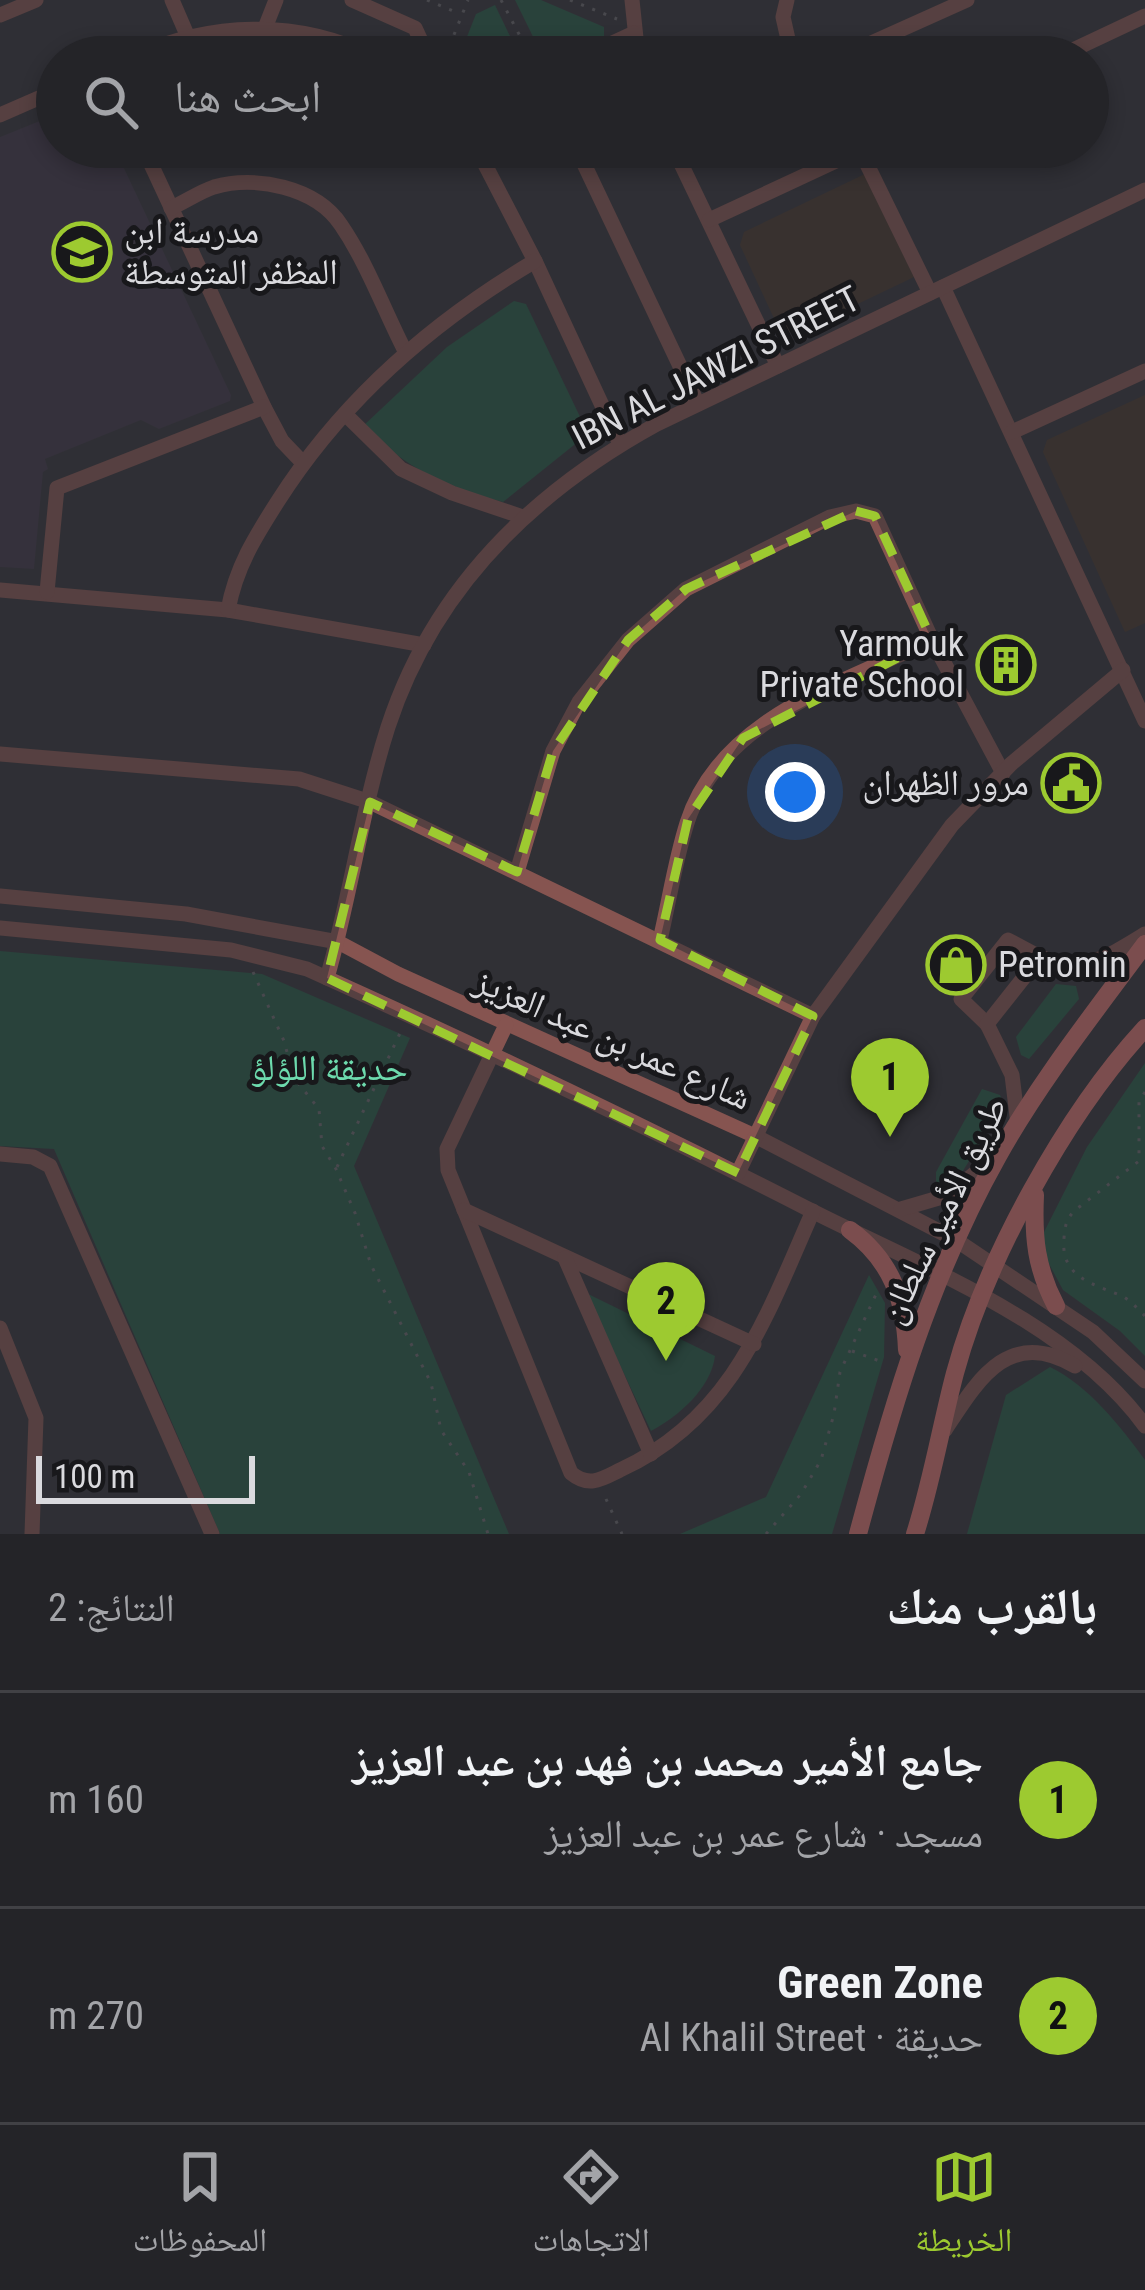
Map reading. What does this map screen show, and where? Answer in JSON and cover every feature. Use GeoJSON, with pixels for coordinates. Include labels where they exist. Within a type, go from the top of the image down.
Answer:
{"type":"FeatureCollection","features":[{"type":"Feature","properties":{"kind":"main road","name":"طريق الأمير سلطان"},"geometry":{"type":"LineString","coordinates":[[858,1534],[908,1358],[939,1274],[1000,1152],[1072,1042],[1145,944]]}},
{"type":"Feature","properties":{"kind":"main road","name":"طريق الأمير سلطان"},"geometry":{"type":"LineString","coordinates":[[915,1534],[956,1370],[994,1262],[1067,1134],[1145,1028]]}},
{"type":"Feature","properties":{"kind":"main road"},"geometry":{"type":"LineString","coordinates":[[1036,1188],[1035,1253],[1056,1306]]}},
{"type":"Feature","properties":{"kind":"main road"},"geometry":{"type":"LineString","coordinates":[[850,1230],[874,1248],[892,1279],[906,1328],[908,1358]]}},
{"type":"Feature","properties":{"kind":"street"},"geometry":{"type":"LineString","coordinates":[[0,15],[36,0]]}},
{"type":"Feature","properties":{"kind":"street"},"geometry":{"type":"LineString","coordinates":[[172,0],[188,36]]}},
{"type":"Feature","properties":{"kind":"street"},"geometry":{"type":"LineString","coordinates":[[265,28],[276,0]]}},
{"type":"Feature","properties":{"kind":"street"},"geometry":{"type":"LineString","coordinates":[[352,0],[415,28],[419,36]]}},
{"type":"Feature","properties":{"kind":"street"},"geometry":{"type":"LineString","coordinates":[[631,0],[634,36]]}},
{"type":"Feature","properties":{"kind":"street"},"geometry":{"type":"LineString","coordinates":[[785,36],[787,0]]}},
{"type":"Feature","properties":{"kind":"street"},"geometry":{"type":"LineString","coordinates":[[886,36],[967,0]]}},
{"type":"Feature","properties":{"kind":"street"},"geometry":{"type":"LineString","coordinates":[[1103,36],[1145,16]]}},
{"type":"Feature","properties":{"kind":"street"},"geometry":{"type":"LineString","coordinates":[[197,36],[265,28],[327,36]]}},
{"type":"Feature","properties":{"kind":"street"},"geometry":{"type":"LineString","coordinates":[[628,36],[634,33]]}},
{"type":"Feature","properties":{"kind":"street"},"geometry":{"type":"LineString","coordinates":[[0,115],[36,99]]}},
{"type":"Feature","properties":{"kind":"street"},"geometry":{"type":"LineString","coordinates":[[153,168],[265,406],[283,441],[303,463]]}},
{"type":"Feature","properties":{"kind":"street"},"geometry":{"type":"LineString","coordinates":[[487,168],[620,445]]}},
{"type":"Feature","properties":{"kind":"street"},"geometry":{"type":"LineString","coordinates":[[586,168],[698,404]]}},
{"type":"Feature","properties":{"kind":"street"},"geometry":{"type":"LineString","coordinates":[[684,168],[778,366]]}},
{"type":"Feature","properties":{"kind":"street"},"geometry":{"type":"LineString","coordinates":[[709,220],[808,168]]}},
{"type":"Feature","properties":{"kind":"street"},"geometry":{"type":"LineString","coordinates":[[873,168],[1012,432],[1145,721]]}},
{"type":"Feature","properties":{"kind":"street"},"geometry":{"type":"LineString","coordinates":[[172,208],[213,188],[253,182],[312,199],[339,221],[405,351]]}},
{"type":"Feature","properties":{"kind":"street","name":"IBN AL JAWZI STREET"},"geometry":{"type":"LineString","coordinates":[[327,978],[388,726],[424,645],[460,589],[551,490],[620,445],[698,404],[1145,190]]}},
{"type":"Feature","properties":{"kind":"street"},"geometry":{"type":"LineString","coordinates":[[228,610],[244,554],[303,463],[345,413],[405,351],[473,298],[535,261]]}},
{"type":"Feature","properties":{"kind":"street"},"geometry":{"type":"LineString","coordinates":[[1012,432],[1145,371]]}},
{"type":"Feature","properties":{"kind":"street"},"geometry":{"type":"LineString","coordinates":[[47,592],[57,488],[265,406]]}},
{"type":"Feature","properties":{"kind":"street"},"geometry":{"type":"LineString","coordinates":[[345,413],[401,469],[452,493],[523,517]]}},
{"type":"Feature","properties":{"kind":"street"},"geometry":{"type":"LineString","coordinates":[[518,872],[553,751],[579,702],[628,640],[686,589],[830,517],[856,511],[875,516],[932,640],[1003,773]]}},
{"type":"Feature","properties":{"kind":"street"},"geometry":{"type":"LineString","coordinates":[[0,590],[228,610],[424,645]]}},
{"type":"Feature","properties":{"kind":"street"},"geometry":{"type":"LineString","coordinates":[[660,940],[688,819],[714,771],[743,738],[776,716],[932,640]]}},
{"type":"Feature","properties":{"kind":"street"},"geometry":{"type":"LineString","coordinates":[[738,1173],[813,1016],[952,825],[1003,773],[1123,670]]}},
{"type":"Feature","properties":{"kind":"street"},"geometry":{"type":"LineString","coordinates":[[0,754],[299,779],[370,802],[813,1016]]}},
{"type":"Feature","properties":{"kind":"street","name":"شارع عمر بن عبد العزيز"},"geometry":{"type":"LineString","coordinates":[[0,896],[186,914],[338,942],[755,1136],[956,1240],[1093,1332],[1145,1381]]}},
{"type":"Feature","properties":{"kind":"street"},"geometry":{"type":"LineString","coordinates":[[0,928],[245,954],[327,978],[738,1173],[981,1295],[1077,1356],[1145,1426]]}},
{"type":"Feature","properties":{"kind":"street"},"geometry":{"type":"LineString","coordinates":[[1018,1124],[1012,1075],[987,1024],[961,999],[1008,940],[1058,965],[1081,967],[1145,934]]}},
{"type":"Feature","properties":{"kind":"street"},"geometry":{"type":"LineString","coordinates":[[987,1024],[1040,957]]}},
{"type":"Feature","properties":{"kind":"street"},"geometry":{"type":"LineString","coordinates":[[506,1024],[447,1149],[448,1169],[571,1473],[581,1481],[593,1482],[651,1454],[684,1432],[723,1390],[754,1344],[813,1211]]}},
{"type":"Feature","properties":{"kind":"street"},"geometry":{"type":"LineString","coordinates":[[897,1210],[949,1195],[1000,1152]]}},
{"type":"Feature","properties":{"kind":"street"},"geometry":{"type":"LineString","coordinates":[[0,1154],[33,1157],[50,1166],[212,1534]]}},
{"type":"Feature","properties":{"kind":"street"},"geometry":{"type":"LineString","coordinates":[[464,1210],[754,1344]]}},
{"type":"Feature","properties":{"kind":"street"},"geometry":{"type":"LineString","coordinates":[[565,1258],[651,1454]]}},
{"type":"Feature","properties":{"kind":"street"},"geometry":{"type":"LineString","coordinates":[[0,1328],[36,1418],[39,1438],[32,1534]]}},
{"type":"Feature","properties":{"kind":"street"},"geometry":{"type":"LineString","coordinates":[[940,1437],[991,1366],[1025,1353],[1058,1357],[1112,1388]]}},
{"type":"Feature","properties":{"kind":"street"},"geometry":{"type":"LineString","coordinates":[[0,1376],[21,1378]]}},
{"type":"Feature","properties":{"kind":"path"},"geometry":{"type":"LineString","coordinates":[[427,0],[462,15]]}},
{"type":"Feature","properties":{"kind":"path"},"geometry":{"type":"LineString","coordinates":[[454,36],[468,0]]}},
{"type":"Feature","properties":{"kind":"path"},"geometry":{"type":"LineString","coordinates":[[501,0],[521,36]]}},
{"type":"Feature","properties":{"kind":"path"},"geometry":{"type":"LineString","coordinates":[[570,0],[617,19]]}},
{"type":"Feature","properties":{"kind":"path"},"geometry":{"type":"LineString","coordinates":[[245,954],[284,1041],[294,1078],[319,1109],[322,1146],[336,1168],[370,1265],[431,1383],[441,1430],[469,1472],[488,1534]]}},
{"type":"Feature","properties":{"kind":"path"},"geometry":{"type":"LineString","coordinates":[[336,1168],[408,1017]]}},
{"type":"Feature","properties":{"kind":"path"},"geometry":{"type":"LineString","coordinates":[[1145,1092],[1139,1102],[1142,1162],[1074,1210],[1067,1219],[1063,1248],[1065,1260],[1081,1279],[1128,1298],[1145,1316]]}},
{"type":"Feature","properties":{"kind":"path"},"geometry":{"type":"LineString","coordinates":[[766,1534],[801,1494],[821,1460],[835,1414],[840,1372],[880,1286]]}},
{"type":"Feature","properties":{"kind":"path"},"geometry":{"type":"LineString","coordinates":[[850,1351],[885,1363]]}},
{"type":"Feature","properties":{"kind":"path"},"geometry":{"type":"LineString","coordinates":[[606,1499],[622,1534]]}},
{"type":"Feature","properties":{"kind":"highlighted area"},"geometry":{"type":"Polygon","coordinates":[[[856,511],[875,516],[932,640],[743,738],[688,819],[660,940],[813,1016],[738,1173],[327,978],[370,802],[517,872],[553,751],[628,640],[686,589],[856,511]]]}},
{"type":"Feature","properties":{"kind":"shaded area","name":"مدرسة ابن المظفر المتوسطة"},"geometry":{"type":"Polygon","coordinates":[[[36,122],[36,168],[124,168],[231,395],[230,401],[159,429],[141,420],[45,459],[48,469],[43,472],[34,569],[0,567],[0,137],[36,122]]]}},
{"type":"Feature","properties":{"kind":"shaded area"},"geometry":{"type":"Polygon","coordinates":[[[865,174],[914,277],[795,334],[779,329],[740,245],[744,232],[865,174]]]}},
{"type":"Feature","properties":{"kind":"shaded area"},"geometry":{"type":"Polygon","coordinates":[[[1145,395],[1145,623],[1125,632],[1043,452],[1047,440],[1145,395]]]}},
{"type":"Feature","properties":{"kind":"green space"},"geometry":{"type":"Polygon","coordinates":[[[515,0],[541,0],[604,27],[604,36],[533,36],[515,0]]]}},
{"type":"Feature","properties":{"kind":"green space"},"geometry":{"type":"Polygon","coordinates":[[[495,5],[510,36],[467,36],[476,14],[495,5]]]}},
{"type":"Feature","properties":{"kind":"green space"},"geometry":{"type":"Polygon","coordinates":[[[514,301],[526,304],[583,423],[579,441],[503,502],[427,474],[362,427],[447,347],[514,301]]]}},
{"type":"Feature","properties":{"kind":"green space","name":"حديقة اللؤلؤ"},"geometry":{"type":"Polygon","coordinates":[[[0,951],[262,974],[410,1038],[354,1166],[509,1534],[220,1534],[54,1149],[0,1146],[0,951]]]}},
{"type":"Feature","properties":{"kind":"green space"},"geometry":{"type":"Polygon","coordinates":[[[1056,984],[1076,986],[1079,999],[1029,1059],[1021,1055],[1016,1037],[1056,984]]]}},
{"type":"Feature","properties":{"kind":"green space"},"geometry":{"type":"Polygon","coordinates":[[[1145,1063],[1145,1356],[1120,1331],[1063,1290],[1047,1260],[1043,1234],[1087,1147],[1145,1063]]]}},
{"type":"Feature","properties":{"kind":"green space"},"geometry":{"type":"Polygon","coordinates":[[[982,1089],[1000,1095],[1000,1111],[961,1174],[936,1189],[936,1172],[982,1089]]]}},
{"type":"Feature","properties":{"kind":"green space"},"geometry":{"type":"Polygon","coordinates":[[[869,1275],[885,1303],[884,1357],[832,1534],[680,1534],[766,1497],[869,1275]]]}},
{"type":"Feature","properties":{"kind":"green space"},"geometry":{"type":"Polygon","coordinates":[[[586,1293],[715,1356],[692,1400],[651,1431],[586,1293]]]}},
{"type":"Feature","properties":{"kind":"green space"},"geometry":{"type":"Polygon","coordinates":[[[1050,1367],[1091,1396],[1145,1460],[1145,1534],[967,1534],[1006,1395],[1050,1367]]]}},
{"type":"Feature","properties":{"kind":"place","name":"مدرسة ابن المظفر المتوسطة"},"geometry":{"type":"Point","coordinates":[82,252]}},
{"type":"Feature","properties":{"kind":"place","name":"Yarmouk Private School"},"geometry":{"type":"Point","coordinates":[1006,665]}},
{"type":"Feature","properties":{"kind":"place","name":"مرور الظهران"},"geometry":{"type":"Point","coordinates":[1071,783]}},
{"type":"Feature","properties":{"kind":"place","name":"Petromin"},"geometry":{"type":"Point","coordinates":[956,965]}},
{"type":"Feature","properties":{"kind":"place","name":"جامع الأمير محمد بن فهد بن عبد العزيز"},"geometry":{"type":"Point","coordinates":[890,1137]}},
{"type":"Feature","properties":{"kind":"place","name":"Green Zone"},"geometry":{"type":"Point","coordinates":[666,1361]}}]}
